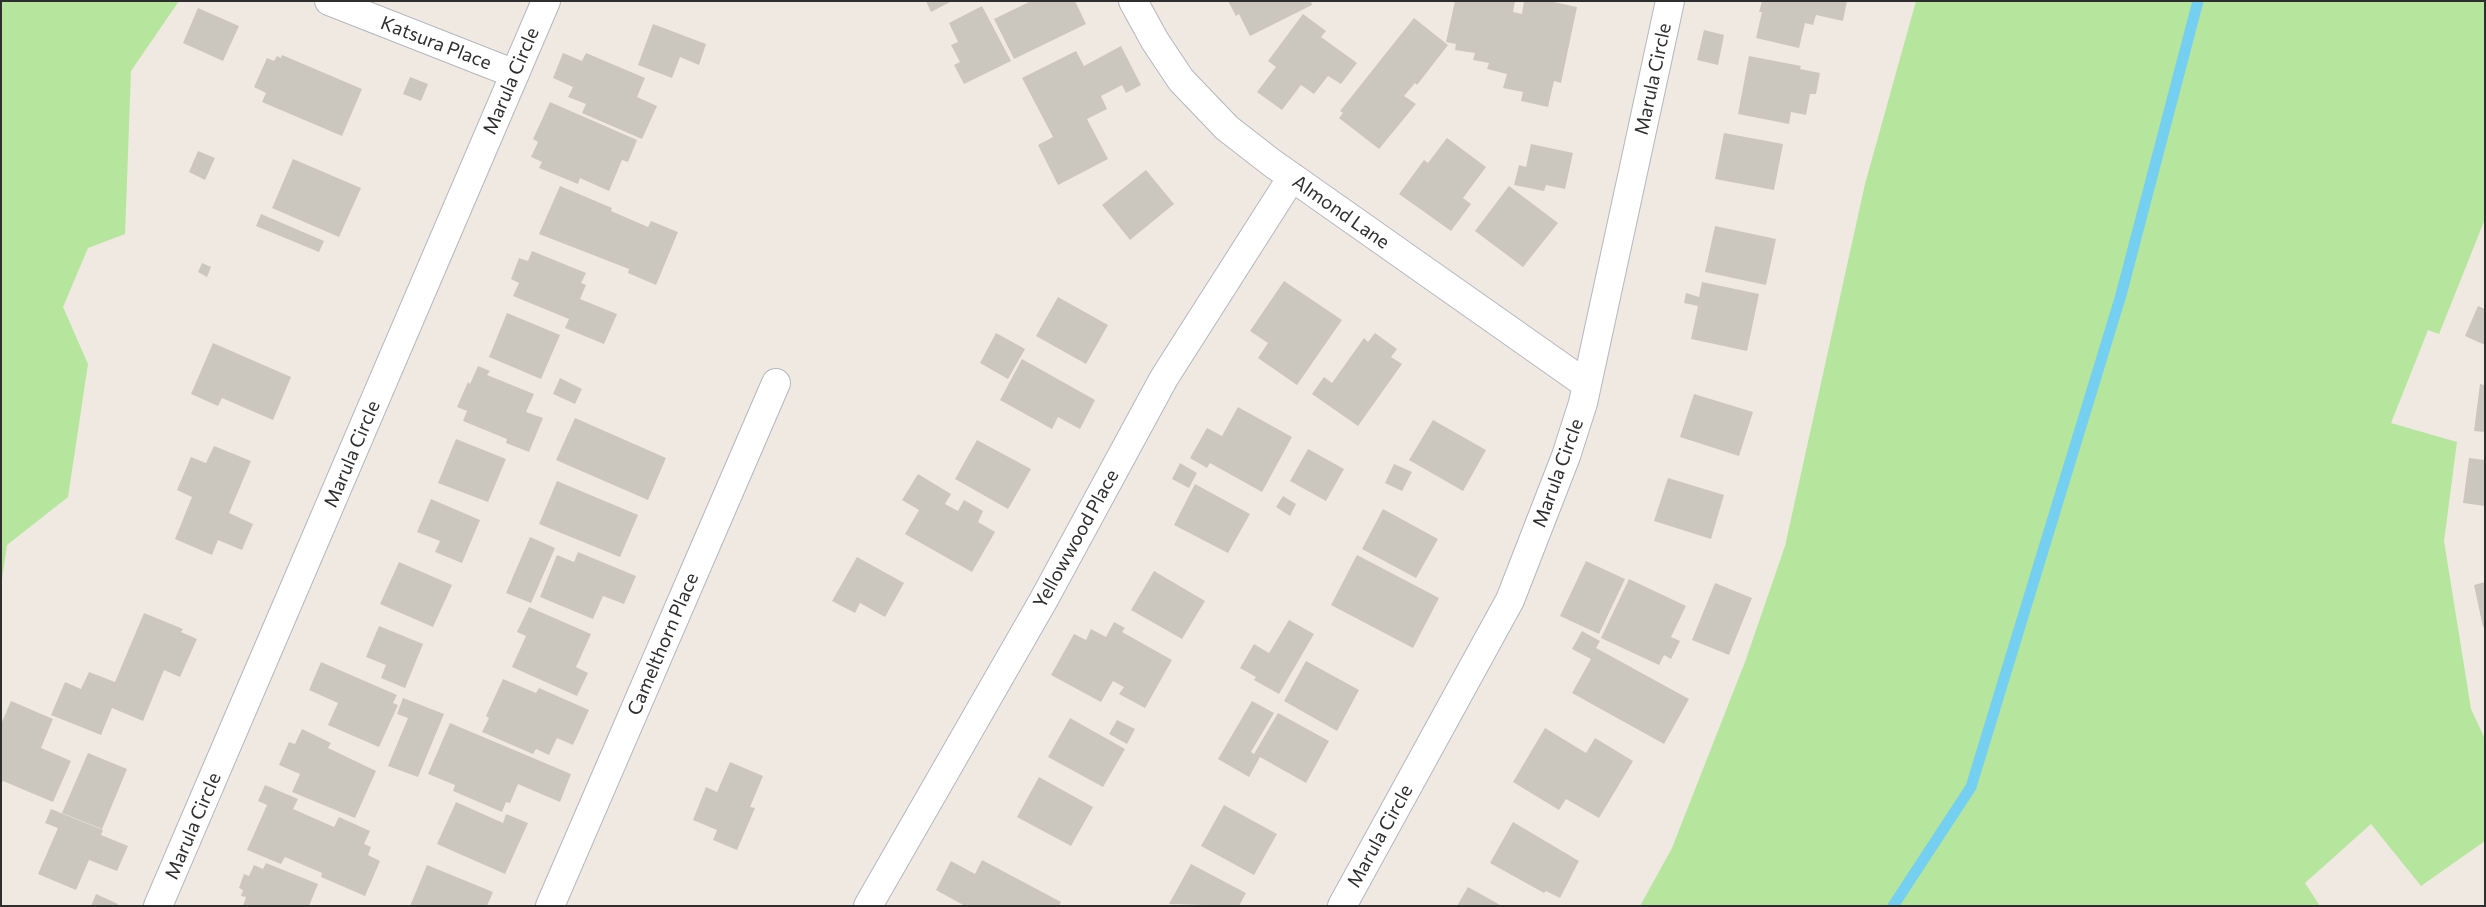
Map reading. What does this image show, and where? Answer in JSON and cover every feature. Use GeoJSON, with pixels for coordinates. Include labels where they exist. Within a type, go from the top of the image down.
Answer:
{"type":"FeatureCollection","features":[{"type":"Feature","properties":{"kind":"street","name":"Katsura Place"},"geometry":{"type":"LineString","coordinates":[[329,1],[514,74]]}},
{"type":"Feature","properties":{"kind":"street","name":"Marula Circle"},"geometry":{"type":"LineString","coordinates":[[158,906],[546,1]]}},
{"type":"Feature","properties":{"kind":"street","name":"Almond Lane"},"geometry":{"type":"LineString","coordinates":[[1133,1],[1155,42],[1181,80],[1227,128],[1292,177],[1586,384]]}},
{"type":"Feature","properties":{"kind":"street","name":"Marula Circle"},"geometry":{"type":"LineString","coordinates":[[1342,906],[1510,600],[1566,456],[1586,384],[1670,1]]}},
{"type":"Feature","properties":{"kind":"street","name":"Yellowwood Place"},"geometry":{"type":"LineString","coordinates":[[868,906],[1043,601],[1164,378],[1292,177]]}},
{"type":"Feature","properties":{"kind":"street","name":"Camelthorn Place"},"geometry":{"type":"LineString","coordinates":[[550,906],[776,383]]}},
{"type":"Feature","properties":{"kind":"green space"},"geometry":{"type":"Polygon","coordinates":[[[1,1],[179,1],[131,71],[125,234],[88,248],[63,307],[88,364],[68,497],[7,545],[1,586],[1,1]]]}},
{"type":"Feature","properties":{"kind":"green space"},"geometry":{"type":"Polygon","coordinates":[[[1916,1],[2485,1],[2485,219],[2439,334],[2428,330],[2391,423],[2457,442],[2444,541],[2471,709],[2485,739],[2485,841],[2421,886],[2371,824],[2305,883],[2320,906],[1640,906],[1672,848],[1745,662],[1785,546],[1865,184],[1916,1]]]}},
{"type":"Feature","properties":{"kind":"building"},"geometry":{"type":"Polygon","coordinates":[[[926,1],[952,1],[931,12],[926,1]]]}},
{"type":"Feature","properties":{"kind":"building"},"geometry":{"type":"Polygon","coordinates":[[[1031,1],[1075,1],[1086,24],[1014,59],[994,19],[1031,1]]]}},
{"type":"Feature","properties":{"kind":"building"},"geometry":{"type":"Polygon","coordinates":[[[1228,1],[1311,1],[1312,5],[1250,36],[1239,14],[1236,16],[1228,1]]]}},
{"type":"Feature","properties":{"kind":"building"},"geometry":{"type":"Polygon","coordinates":[[[1455,1],[1515,1],[1513,12],[1522,14],[1524,1],[1549,1],[1577,7],[1561,83],[1554,81],[1548,107],[1521,101],[1523,92],[1503,88],[1507,74],[1487,69],[1489,63],[1473,60],[1475,53],[1455,50],[1456,44],[1446,42],[1455,1]]]}},
{"type":"Feature","properties":{"kind":"building"},"geometry":{"type":"Polygon","coordinates":[[[1762,1],[1847,1],[1843,21],[1816,15],[1813,25],[1805,23],[1799,48],[1756,38],[1762,12],[1759,12],[1762,1]]]}},
{"type":"Feature","properties":{"kind":"building"},"geometry":{"type":"Polygon","coordinates":[[[982,6],[1011,61],[964,84],[954,65],[960,62],[951,45],[958,42],[949,23],[982,6]]]}},
{"type":"Feature","properties":{"kind":"building"},"geometry":{"type":"Polygon","coordinates":[[[198,8],[239,26],[223,61],[183,43],[198,8]]]}},
{"type":"Feature","properties":{"kind":"building"},"geometry":{"type":"Polygon","coordinates":[[[1303,14],[1326,31],[1321,37],[1357,63],[1341,84],[1328,76],[1314,94],[1301,85],[1282,110],[1257,92],[1276,67],[1268,61],[1303,14]]]}},
{"type":"Feature","properties":{"kind":"building"},"geometry":{"type":"Polygon","coordinates":[[[1414,18],[1448,45],[1417,85],[1415,83],[1404,96],[1416,104],[1379,149],[1339,118],[1343,113],[1340,111],[1414,18]]]}},
{"type":"Feature","properties":{"kind":"building"},"geometry":{"type":"Polygon","coordinates":[[[653,24],[706,44],[699,65],[680,57],[672,78],[638,65],[653,24]]]}},
{"type":"Feature","properties":{"kind":"building"},"geometry":{"type":"Polygon","coordinates":[[[1704,30],[1724,35],[1718,65],[1697,60],[1704,30]]]}},
{"type":"Feature","properties":{"kind":"building"},"geometry":{"type":"Polygon","coordinates":[[[1121,46],[1141,85],[1126,93],[1122,85],[1101,96],[1107,109],[1087,119],[1108,159],[1058,185],[1038,145],[1053,137],[1022,78],[1076,51],[1084,66],[1121,46]]]}},
{"type":"Feature","properties":{"kind":"building"},"geometry":{"type":"Polygon","coordinates":[[[563,53],[582,61],[586,53],[645,78],[637,97],[657,106],[642,139],[582,113],[586,104],[568,97],[573,87],[553,78],[563,53]]]}},
{"type":"Feature","properties":{"kind":"building"},"geometry":{"type":"Polygon","coordinates":[[[282,55],[362,89],[342,136],[262,102],[266,93],[254,87],[267,58],[274,61],[277,56],[281,58],[282,55]]]}},
{"type":"Feature","properties":{"kind":"building"},"geometry":{"type":"Polygon","coordinates":[[[1749,56],[1801,66],[1800,69],[1820,73],[1816,94],[1810,94],[1806,115],[1791,112],[1789,124],[1738,114],[1749,56]]]}},
{"type":"Feature","properties":{"kind":"building"},"geometry":{"type":"Polygon","coordinates":[[[410,77],[428,84],[421,101],[403,94],[410,77]]]}},
{"type":"Feature","properties":{"kind":"building"},"geometry":{"type":"Polygon","coordinates":[[[550,102],[637,140],[628,162],[622,160],[609,191],[580,178],[578,184],[539,168],[542,162],[531,157],[538,142],[533,139],[550,102]]]}},
{"type":"Feature","properties":{"kind":"building"},"geometry":{"type":"Polygon","coordinates":[[[1724,133],[1783,144],[1774,190],[1715,179],[1724,133]]]}},
{"type":"Feature","properties":{"kind":"building"},"geometry":{"type":"Polygon","coordinates":[[[1447,138],[1486,167],[1463,198],[1471,204],[1451,231],[1399,194],[1424,160],[1428,163],[1447,138]]]}},
{"type":"Feature","properties":{"kind":"building"},"geometry":{"type":"Polygon","coordinates":[[[1531,144],[1573,153],[1565,189],[1546,185],[1544,191],[1514,185],[1519,165],[1526,167],[1531,144]]]}},
{"type":"Feature","properties":{"kind":"building"},"geometry":{"type":"Polygon","coordinates":[[[198,151],[215,158],[205,180],[189,172],[198,151]]]}},
{"type":"Feature","properties":{"kind":"building"},"geometry":{"type":"Polygon","coordinates":[[[293,159],[361,188],[339,237],[272,208],[293,159]]]}},
{"type":"Feature","properties":{"kind":"building"},"geometry":{"type":"Polygon","coordinates":[[[1146,170],[1174,204],[1130,240],[1102,205],[1146,170]]]}},
{"type":"Feature","properties":{"kind":"building"},"geometry":{"type":"Polygon","coordinates":[[[560,186],[612,208],[611,211],[648,227],[651,221],[678,232],[656,285],[628,273],[629,269],[539,234],[560,186]]]}},
{"type":"Feature","properties":{"kind":"building"},"geometry":{"type":"Polygon","coordinates":[[[1509,186],[1558,223],[1523,267],[1475,231],[1509,186]]]}},
{"type":"Feature","properties":{"kind":"building"},"geometry":{"type":"Polygon","coordinates":[[[261,214],[324,241],[319,252],[256,226],[261,214]]]}},
{"type":"Feature","properties":{"kind":"building"},"geometry":{"type":"Polygon","coordinates":[[[1715,226],[1776,239],[1766,285],[1705,272],[1715,226]]]}},
{"type":"Feature","properties":{"kind":"building"},"geometry":{"type":"Polygon","coordinates":[[[532,251],[586,273],[581,283],[586,285],[580,299],[617,314],[604,344],[565,328],[569,319],[513,296],[519,283],[511,279],[519,258],[528,261],[532,251]]]}},
{"type":"Feature","properties":{"kind":"building"},"geometry":{"type":"Polygon","coordinates":[[[202,263],[211,267],[207,277],[198,272],[202,263]]]}},
{"type":"Feature","properties":{"kind":"building"},"geometry":{"type":"Polygon","coordinates":[[[1284,281],[1342,320],[1297,385],[1258,358],[1268,343],[1250,331],[1284,281]]]}},
{"type":"Feature","properties":{"kind":"building"},"geometry":{"type":"Polygon","coordinates":[[[1702,282],[1759,294],[1747,351],[1691,339],[1698,306],[1684,303],[1686,293],[1699,297],[1702,282]]]}},
{"type":"Feature","properties":{"kind":"building"},"geometry":{"type":"Polygon","coordinates":[[[1058,297],[1108,325],[1086,364],[1036,336],[1058,297]]]}},
{"type":"Feature","properties":{"kind":"building"},"geometry":{"type":"Polygon","coordinates":[[[2478,306],[2485,309],[2485,345],[2465,336],[2478,306]]]}},
{"type":"Feature","properties":{"kind":"building"},"geometry":{"type":"Polygon","coordinates":[[[507,313],[560,335],[541,379],[489,357],[507,313]]]}},
{"type":"Feature","properties":{"kind":"building"},"geometry":{"type":"Polygon","coordinates":[[[996,333],[1025,349],[1008,379],[980,363],[996,333]]]}},
{"type":"Feature","properties":{"kind":"building"},"geometry":{"type":"Polygon","coordinates":[[[1375,333],[1397,349],[1391,357],[1402,364],[1358,426],[1312,394],[1324,377],[1332,383],[1364,338],[1368,342],[1375,333]]]}},
{"type":"Feature","properties":{"kind":"building"},"geometry":{"type":"Polygon","coordinates":[[[213,343],[291,377],[273,420],[222,398],[218,406],[191,394],[213,343]]]}},
{"type":"Feature","properties":{"kind":"building"},"geometry":{"type":"Polygon","coordinates":[[[1022,359],[1095,400],[1080,429],[1058,417],[1052,429],[1000,400],[1022,359]]]}},
{"type":"Feature","properties":{"kind":"building"},"geometry":{"type":"Polygon","coordinates":[[[478,366],[490,371],[487,375],[534,394],[526,412],[543,418],[529,452],[506,443],[507,439],[463,421],[467,411],[457,407],[468,382],[470,384],[478,366]]]}},
{"type":"Feature","properties":{"kind":"building"},"geometry":{"type":"Polygon","coordinates":[[[560,378],[582,389],[575,404],[553,394],[560,378]]]}},
{"type":"Feature","properties":{"kind":"building"},"geometry":{"type":"Polygon","coordinates":[[[2480,384],[2485,385],[2485,432],[2474,431],[2480,384]]]}},
{"type":"Feature","properties":{"kind":"building"},"geometry":{"type":"Polygon","coordinates":[[[1694,394],[1753,412],[1739,456],[1680,437],[1694,394]]]}},
{"type":"Feature","properties":{"kind":"building"},"geometry":{"type":"Polygon","coordinates":[[[1238,407],[1292,437],[1262,492],[1210,463],[1207,468],[1190,458],[1207,428],[1222,436],[1238,407]]]}},
{"type":"Feature","properties":{"kind":"building"},"geometry":{"type":"Polygon","coordinates":[[[575,418],[666,458],[648,500],[556,460],[575,418]]]}},
{"type":"Feature","properties":{"kind":"building"},"geometry":{"type":"Polygon","coordinates":[[[1433,420],[1486,450],[1463,491],[1409,460],[1433,420]]]}},
{"type":"Feature","properties":{"kind":"building"},"geometry":{"type":"Polygon","coordinates":[[[456,439],[506,459],[488,502],[438,483],[456,439]]]}},
{"type":"Feature","properties":{"kind":"building"},"geometry":{"type":"Polygon","coordinates":[[[977,440],[1031,469],[1008,509],[955,479],[977,440]]]}},
{"type":"Feature","properties":{"kind":"building"},"geometry":{"type":"Polygon","coordinates":[[[214,446],[251,461],[229,513],[253,524],[242,550],[218,540],[212,555],[175,539],[192,497],[177,490],[191,457],[206,463],[214,446]]]}},
{"type":"Feature","properties":{"kind":"building"},"geometry":{"type":"Polygon","coordinates":[[[1308,449],[1344,469],[1326,501],[1290,481],[1308,449]]]}},
{"type":"Feature","properties":{"kind":"building"},"geometry":{"type":"Polygon","coordinates":[[[2469,458],[2485,460],[2485,506],[2463,503],[2469,458]]]}},
{"type":"Feature","properties":{"kind":"building"},"geometry":{"type":"Polygon","coordinates":[[[1180,463],[1197,473],[1189,488],[1172,479],[1180,463]]]}},
{"type":"Feature","properties":{"kind":"building"},"geometry":{"type":"Polygon","coordinates":[[[1394,464],[1412,472],[1402,491],[1385,483],[1394,464]]]}},
{"type":"Feature","properties":{"kind":"building"},"geometry":{"type":"Polygon","coordinates":[[[918,474],[951,494],[945,504],[958,511],[964,500],[983,511],[978,522],[995,532],[972,572],[905,534],[919,510],[902,500],[918,474]]]}},
{"type":"Feature","properties":{"kind":"building"},"geometry":{"type":"Polygon","coordinates":[[[1668,478],[1724,495],[1711,539],[1654,521],[1668,478]]]}},
{"type":"Feature","properties":{"kind":"building"},"geometry":{"type":"Polygon","coordinates":[[[557,481],[638,515],[620,557],[539,524],[557,481]]]}},
{"type":"Feature","properties":{"kind":"building"},"geometry":{"type":"Polygon","coordinates":[[[1195,484],[1250,514],[1228,553],[1174,525],[1195,484]]]}},
{"type":"Feature","properties":{"kind":"building"},"geometry":{"type":"Polygon","coordinates":[[[1283,496],[1296,504],[1290,516],[1276,507],[1283,496]]]}},
{"type":"Feature","properties":{"kind":"building"},"geometry":{"type":"Polygon","coordinates":[[[431,499],[480,520],[462,563],[435,552],[440,541],[417,532],[431,499]]]}},
{"type":"Feature","properties":{"kind":"building"},"geometry":{"type":"Polygon","coordinates":[[[1383,509],[1438,539],[1416,578],[1362,549],[1383,509]]]}},
{"type":"Feature","properties":{"kind":"building"},"geometry":{"type":"Polygon","coordinates":[[[530,537],[555,548],[531,603],[506,593],[530,537]]]}},
{"type":"Feature","properties":{"kind":"building"},"geometry":{"type":"Polygon","coordinates":[[[578,552],[636,576],[624,604],[603,596],[593,619],[540,597],[557,555],[574,562],[578,552]]]}},
{"type":"Feature","properties":{"kind":"building"},"geometry":{"type":"Polygon","coordinates":[[[1357,555],[1439,598],[1413,648],[1331,605],[1357,555]]]}},
{"type":"Feature","properties":{"kind":"building"},"geometry":{"type":"Polygon","coordinates":[[[857,557],[904,583],[885,617],[860,603],[855,613],[832,601],[857,557]]]}},
{"type":"Feature","properties":{"kind":"building"},"geometry":{"type":"Polygon","coordinates":[[[1586,561],[1625,579],[1599,634],[1560,616],[1586,561]]]}},
{"type":"Feature","properties":{"kind":"building"},"geometry":{"type":"Polygon","coordinates":[[[399,562],[452,585],[433,627],[380,604],[399,562]]]}},
{"type":"Feature","properties":{"kind":"building"},"geometry":{"type":"Polygon","coordinates":[[[1154,571],[1205,601],[1182,639],[1131,610],[1154,571]]]}},
{"type":"Feature","properties":{"kind":"building"},"geometry":{"type":"Polygon","coordinates":[[[1629,579],[1686,606],[1671,637],[1680,641],[1671,659],[1664,655],[1659,665],[1601,638],[1629,579]]]}},
{"type":"Feature","properties":{"kind":"building"},"geometry":{"type":"Polygon","coordinates":[[[2485,582],[2485,626],[2483,627],[2474,585],[2485,582]]]}},
{"type":"Feature","properties":{"kind":"building"},"geometry":{"type":"Polygon","coordinates":[[[1715,583],[1752,598],[1729,655],[1692,640],[1715,583]]]}},
{"type":"Feature","properties":{"kind":"building"},"geometry":{"type":"Polygon","coordinates":[[[529,607],[591,634],[576,667],[588,673],[577,696],[512,667],[526,636],[517,632],[529,607]]]}},
{"type":"Feature","properties":{"kind":"building"},"geometry":{"type":"Polygon","coordinates":[[[144,613],[183,629],[181,632],[197,639],[180,677],[164,670],[143,721],[112,708],[101,735],[51,715],[65,682],[81,689],[89,672],[115,682],[144,613]]]}},
{"type":"Feature","properties":{"kind":"building"},"geometry":{"type":"Polygon","coordinates":[[[1289,620],[1314,634],[1279,694],[1254,680],[1256,677],[1240,668],[1254,644],[1269,653],[1289,620]]]}},
{"type":"Feature","properties":{"kind":"building"},"geometry":{"type":"Polygon","coordinates":[[[1114,622],[1125,628],[1122,632],[1172,660],[1145,708],[1119,694],[1124,687],[1113,681],[1101,702],[1051,675],[1074,634],[1086,640],[1091,629],[1106,637],[1114,622]]]}},
{"type":"Feature","properties":{"kind":"building"},"geometry":{"type":"Polygon","coordinates":[[[379,626],[423,644],[405,688],[381,678],[386,665],[366,657],[379,626]]]}},
{"type":"Feature","properties":{"kind":"building"},"geometry":{"type":"Polygon","coordinates":[[[1582,631],[1600,641],[1596,648],[1689,699],[1664,744],[1572,693],[1591,659],[1572,649],[1582,631]]]}},
{"type":"Feature","properties":{"kind":"building"},"geometry":{"type":"Polygon","coordinates":[[[1306,661],[1359,690],[1337,731],[1284,701],[1306,661]]]}},
{"type":"Feature","properties":{"kind":"building"},"geometry":{"type":"Polygon","coordinates":[[[321,662],[397,695],[393,703],[398,705],[379,747],[328,725],[338,703],[309,690],[321,662]]]}},
{"type":"Feature","properties":{"kind":"building"},"geometry":{"type":"Polygon","coordinates":[[[503,679],[536,693],[539,688],[589,710],[573,745],[557,738],[549,755],[536,749],[533,754],[482,732],[489,718],[486,716],[503,679]]]}},
{"type":"Feature","properties":{"kind":"building"},"geometry":{"type":"Polygon","coordinates":[[[403,698],[444,714],[418,777],[388,766],[408,718],[397,714],[403,698]]]}},
{"type":"Feature","properties":{"kind":"building"},"geometry":{"type":"Polygon","coordinates":[[[11,701],[53,719],[41,748],[71,761],[53,802],[3,781],[1,784],[1,724],[11,701]]]}},
{"type":"Feature","properties":{"kind":"building"},"geometry":{"type":"Polygon","coordinates":[[[1252,701],[1274,713],[1251,752],[1254,754],[1278,713],[1329,741],[1306,783],[1260,757],[1249,777],[1218,759],[1252,701]]]}},
{"type":"Feature","properties":{"kind":"building"},"geometry":{"type":"Polygon","coordinates":[[[1070,718],[1125,749],[1103,787],[1048,757],[1070,718]]]}},
{"type":"Feature","properties":{"kind":"building"},"geometry":{"type":"Polygon","coordinates":[[[1117,720],[1135,729],[1127,744],[1109,734],[1117,720]]]}},
{"type":"Feature","properties":{"kind":"building"},"geometry":{"type":"Polygon","coordinates":[[[450,723],[571,774],[560,802],[518,784],[510,803],[506,802],[502,812],[453,791],[455,785],[428,774],[450,723]]]}},
{"type":"Feature","properties":{"kind":"building"},"geometry":{"type":"Polygon","coordinates":[[[1545,728],[1586,753],[1595,738],[1633,761],[1599,818],[1566,799],[1559,810],[1513,782],[1545,728]]]}},
{"type":"Feature","properties":{"kind":"building"},"geometry":{"type":"Polygon","coordinates":[[[302,729],[331,743],[328,748],[376,771],[355,818],[292,792],[300,774],[279,765],[289,742],[295,744],[302,729]]]}},
{"type":"Feature","properties":{"kind":"building"},"geometry":{"type":"Polygon","coordinates":[[[88,753],[127,769],[102,829],[62,813],[88,753]]]}},
{"type":"Feature","properties":{"kind":"building"},"geometry":{"type":"Polygon","coordinates":[[[730,762],[763,776],[750,807],[755,808],[737,850],[713,840],[717,830],[693,820],[706,787],[717,792],[730,762]]]}},
{"type":"Feature","properties":{"kind":"building"},"geometry":{"type":"Polygon","coordinates":[[[1039,777],[1093,807],[1071,846],[1017,817],[1039,777]]]}},
{"type":"Feature","properties":{"kind":"building"},"geometry":{"type":"Polygon","coordinates":[[[265,785],[298,799],[293,809],[334,827],[339,817],[370,831],[364,844],[371,847],[368,855],[380,861],[365,896],[321,877],[322,873],[285,857],[281,864],[247,850],[267,805],[258,801],[265,785]]]}},
{"type":"Feature","properties":{"kind":"building"},"geometry":{"type":"Polygon","coordinates":[[[456,802],[503,823],[506,814],[528,823],[505,874],[437,844],[456,802]]]}},
{"type":"Feature","properties":{"kind":"building"},"geometry":{"type":"Polygon","coordinates":[[[1224,805],[1277,834],[1254,875],[1201,846],[1224,805]]]}},
{"type":"Feature","properties":{"kind":"building"},"geometry":{"type":"Polygon","coordinates":[[[51,809],[103,830],[101,835],[128,846],[117,871],[89,860],[76,890],[38,874],[58,828],[45,823],[51,809]]]}},
{"type":"Feature","properties":{"kind":"building"},"geometry":{"type":"Polygon","coordinates":[[[1513,822],[1579,861],[1560,898],[1546,891],[1544,893],[1490,863],[1513,822]]]}},
{"type":"Feature","properties":{"kind":"building"},"geometry":{"type":"Polygon","coordinates":[[[982,860],[1061,902],[1059,906],[965,906],[936,890],[951,861],[975,874],[982,860]]]}},
{"type":"Feature","properties":{"kind":"building"},"geometry":{"type":"Polygon","coordinates":[[[266,863],[318,884],[309,906],[243,906],[246,897],[241,896],[243,890],[239,888],[244,874],[249,876],[254,865],[263,869],[266,863]]]}},
{"type":"Feature","properties":{"kind":"building"},"geometry":{"type":"Polygon","coordinates":[[[1191,864],[1246,893],[1239,906],[1169,904],[1191,864]]]}},
{"type":"Feature","properties":{"kind":"building"},"geometry":{"type":"Polygon","coordinates":[[[427,865],[493,892],[487,906],[410,906],[427,865]]]}},
{"type":"Feature","properties":{"kind":"building"},"geometry":{"type":"Polygon","coordinates":[[[1468,887],[1502,906],[1457,906],[1468,887]]]}},
{"type":"Feature","properties":{"kind":"building"},"geometry":{"type":"Polygon","coordinates":[[[96,894],[118,904],[117,906],[91,906],[96,894]]]}},
{"type":"Feature","properties":{"kind":"waterway"},"geometry":{"type":"LineString","coordinates":[[1893,906],[1971,787],[2121,295],[2198,1]]}}]}
